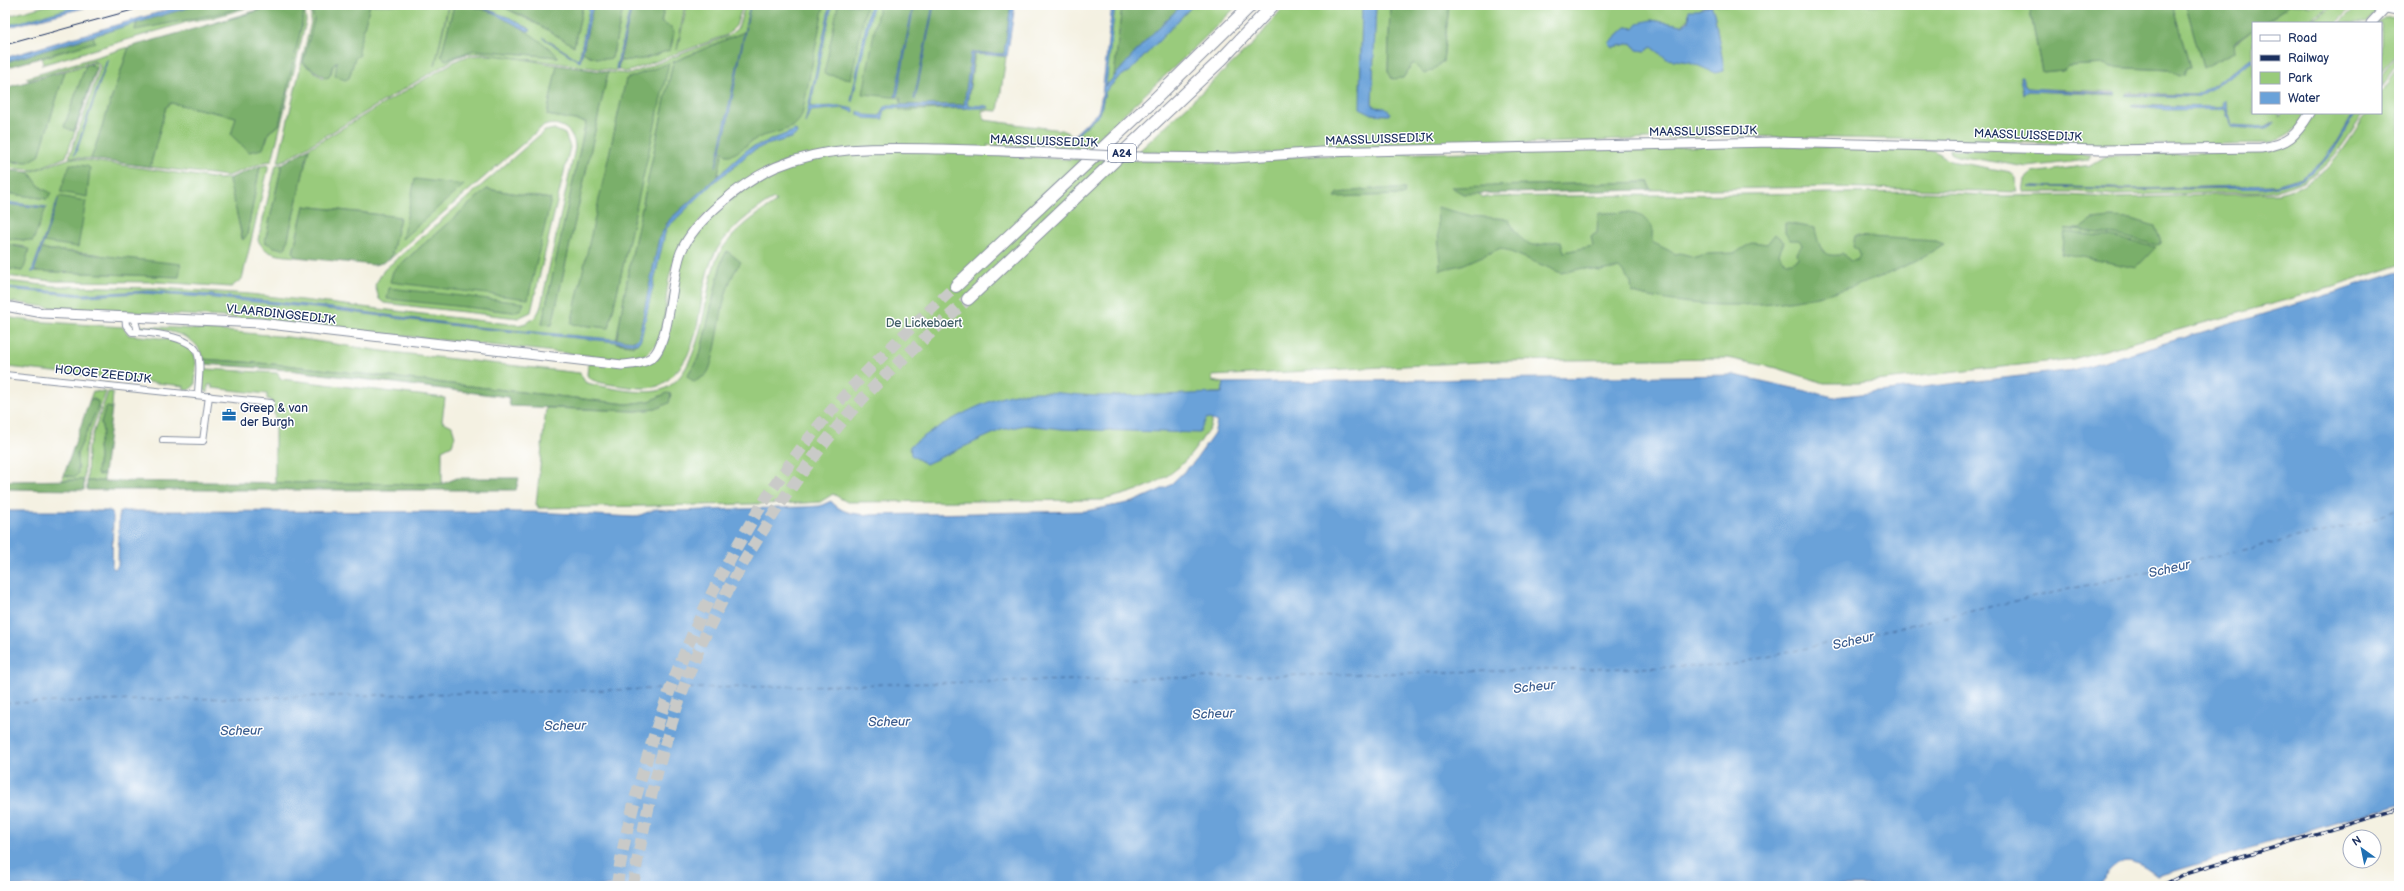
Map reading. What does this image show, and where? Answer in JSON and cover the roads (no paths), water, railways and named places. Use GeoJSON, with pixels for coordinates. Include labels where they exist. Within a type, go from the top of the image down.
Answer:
{"type":"FeatureCollection","features":[{"type":"Feature","properties":{"kind":"highway","name":"A24"},"geometry":{"type":"LineString","coordinates":[[956,286],[1152,102],[1251,5]]}},
{"type":"Feature","properties":{"kind":"highway","name":"A24"},"geometry":{"type":"LineString","coordinates":[[968,299],[1221,60],[1273,5]]}},
{"type":"Feature","properties":{"kind":"street"},"geometry":{"type":"LineString","coordinates":[[2372,22],[2386,7],[2399,12]]}},
{"type":"Feature","properties":{"kind":"street","name":"MAASSLUISSEDIJK"},"geometry":{"type":"LineString","coordinates":[[554,356],[622,364],[637,364],[652,358],[660,346],[677,263],[687,240],[695,229],[738,191],[776,168],[811,156],[850,149],[923,149],[1138,157],[1235,158],[1329,152],[1773,142],[1938,144],[2102,150],[2261,148],[2277,146],[2290,139],[2297,133],[2309,114]]}},
{"type":"Feature","properties":{"kind":"street","name":"VLAARDINGSEDIJK"},"geometry":{"type":"LineString","coordinates":[[5,306],[43,313],[260,323],[554,356]]}},
{"type":"Feature","properties":{"kind":"street"},"geometry":{"type":"LineString","coordinates":[[129,316],[138,332],[172,337],[191,344],[199,358],[198,395]]}},
{"type":"Feature","properties":{"kind":"street","name":"HOOGE ZEEDIJK"},"geometry":{"type":"LineString","coordinates":[[5,375],[271,403]]}},
{"type":"Feature","properties":{"kind":"street"},"geometry":{"type":"LineString","coordinates":[[163,440],[203,441],[208,396]]}},
{"type":"Feature","properties":{"kind":"water"},"geometry":{"type":"Polygon","coordinates":[[[83,5],[95,5],[5,28],[5,26],[83,5]]]}},
{"type":"Feature","properties":{"kind":"water"},"geometry":{"type":"Polygon","coordinates":[[[184,5],[197,5],[5,62],[5,58],[184,5]]]}},
{"type":"Feature","properties":{"kind":"water"},"geometry":{"type":"Polygon","coordinates":[[[590,5],[593,5],[580,62],[543,38],[579,60],[590,5]]]}},
{"type":"Feature","properties":{"kind":"water"},"geometry":{"type":"Polygon","coordinates":[[[632,5],[617,70],[616,68],[632,5]]]}},
{"type":"Feature","properties":{"kind":"water"},"geometry":{"type":"Polygon","coordinates":[[[750,5],[727,125],[716,167],[750,5]]]}},
{"type":"Feature","properties":{"kind":"water"},"geometry":{"type":"Polygon","coordinates":[[[830,5],[832,5],[810,107],[839,106],[854,109],[854,112],[842,108],[810,111],[805,123],[830,5]]]}},
{"type":"Feature","properties":{"kind":"water"},"geometry":{"type":"Polygon","coordinates":[[[870,5],[873,5],[852,102],[851,101],[870,5]]]}},
{"type":"Feature","properties":{"kind":"water"},"geometry":{"type":"Polygon","coordinates":[[[913,5],[897,97],[895,97],[913,5]]]}},
{"type":"Feature","properties":{"kind":"water"},"geometry":{"type":"Polygon","coordinates":[[[934,5],[915,100],[914,99],[934,5]]]}},
{"type":"Feature","properties":{"kind":"water"},"geometry":{"type":"Polygon","coordinates":[[[1011,5],[1015,5],[1007,56],[973,54],[967,105],[988,106],[989,108],[889,108],[883,111],[883,119],[865,118],[858,115],[858,111],[865,115],[880,116],[883,108],[888,105],[964,105],[971,53],[1004,54],[1011,5]]]}},
{"type":"Feature","properties":{"kind":"water"},"geometry":{"type":"Polygon","coordinates":[[[1112,5],[1115,5],[1106,86],[1147,39],[1182,5],[1193,5],[1131,70],[1118,78],[1105,92],[1100,114],[1075,136],[1076,133],[1098,112],[1102,95],[1112,5]]]}},
{"type":"Feature","properties":{"kind":"water"},"geometry":{"type":"Polygon","coordinates":[[[1362,5],[1376,5],[1372,103],[1374,107],[1385,108],[1390,112],[1389,115],[1372,114],[1360,108],[1362,5]]]}},
{"type":"Feature","properties":{"kind":"water"},"geometry":{"type":"Polygon","coordinates":[[[1711,5],[1716,20],[1724,71],[1715,73],[1690,62],[1667,59],[1652,47],[1645,51],[1637,50],[1632,43],[1613,47],[1609,43],[1626,27],[1634,28],[1638,23],[1651,20],[1682,25],[1688,22],[1689,10],[1698,10],[1711,5]]]}},
{"type":"Feature","properties":{"kind":"water"},"geometry":{"type":"Polygon","coordinates":[[[485,9],[510,18],[531,30],[528,31],[485,9]]]}},
{"type":"Feature","properties":{"kind":"water"},"geometry":{"type":"Polygon","coordinates":[[[108,59],[76,153],[74,155],[107,60],[108,59]]]}},
{"type":"Feature","properties":{"kind":"water"},"geometry":{"type":"Polygon","coordinates":[[[2252,59],[2252,62],[2197,97],[2125,95],[2196,95],[2252,59]]]}},
{"type":"Feature","properties":{"kind":"water"},"geometry":{"type":"Polygon","coordinates":[[[2020,77],[2022,77],[2024,85],[2027,88],[2117,94],[2028,91],[2023,94],[2020,77]]]}},
{"type":"Feature","properties":{"kind":"water"},"geometry":{"type":"Polygon","coordinates":[[[2224,100],[2232,125],[2263,127],[2276,122],[2265,129],[2231,127],[2225,109],[2167,110],[2131,106],[2217,107],[2223,106],[2222,102],[2224,100]]]}},
{"type":"Feature","properties":{"kind":"water"},"geometry":{"type":"Polygon","coordinates":[[[2353,114],[2355,114],[2328,158],[2303,178],[2269,187],[2246,189],[2152,189],[2276,185],[2302,177],[2321,163],[2338,141],[2353,114]]]}},
{"type":"Feature","properties":{"kind":"water"},"geometry":{"type":"Polygon","coordinates":[[[796,130],[797,134],[791,138],[763,146],[748,154],[733,168],[714,182],[666,229],[641,339],[637,344],[465,327],[335,310],[205,297],[141,293],[85,296],[5,289],[5,287],[83,294],[148,291],[212,295],[333,308],[477,327],[635,341],[639,337],[659,238],[670,219],[748,149],[796,130]]]}},
{"type":"Feature","properties":{"kind":"water"},"geometry":{"type":"Polygon","coordinates":[[[58,199],[34,271],[32,273],[32,271],[58,199]]]}},
{"type":"Feature","properties":{"kind":"water"},"geometry":{"type":"Polygon","coordinates":[[[5,202],[47,207],[47,208],[5,204],[5,202]]]}},
{"type":"Feature","properties":{"kind":"water","name":"Scheur"},"geometry":{"type":"Polygon","coordinates":[[[2399,272],[2399,804],[2157,876],[2131,861],[2119,864],[2098,886],[5,886],[5,511],[111,511],[113,517],[112,567],[115,569],[118,565],[119,513],[123,511],[534,512],[635,517],[656,509],[675,511],[803,507],[820,506],[831,501],[843,510],[869,515],[1086,511],[1133,502],[1169,486],[1194,462],[1214,434],[1217,422],[1207,418],[1199,433],[1062,429],[1026,425],[1001,430],[926,464],[911,455],[910,446],[932,431],[971,410],[1010,395],[1031,392],[1054,392],[1097,396],[1144,395],[1222,393],[1224,383],[1734,375],[1834,397],[2074,370],[2324,296],[2399,272]]]}},
{"type":"Feature","properties":{"kind":"tunnel"},"geometry":{"type":"LineString","coordinates":[[617,886],[625,839],[662,710],[704,610],[729,561],[756,514],[787,468],[820,425],[855,384],[879,359],[956,286]]}},
{"type":"Feature","properties":{"kind":"tunnel"},"geometry":{"type":"LineString","coordinates":[[633,886],[643,831],[656,776],[681,694],[706,633],[745,560],[791,488],[842,422],[867,394],[968,299]]}},
{"type":"Feature","properties":{"kind":"tram line"},"geometry":{"type":"LineString","coordinates":[[5,45],[151,5]]}},
{"type":"Feature","properties":{"kind":"railway"},"geometry":{"type":"LineString","coordinates":[[2161,886],[2189,872],[2399,809]]}},
{"type":"Feature","properties":{"kind":"place","name":"Greep & van der Burgh"},"geometry":{"type":"Point","coordinates":[229,415]}},
{"type":"Feature","properties":{"kind":"park label","name":"De Lickebaert"},"geometry":{"type":"Point","coordinates":[924,323]}}]}
